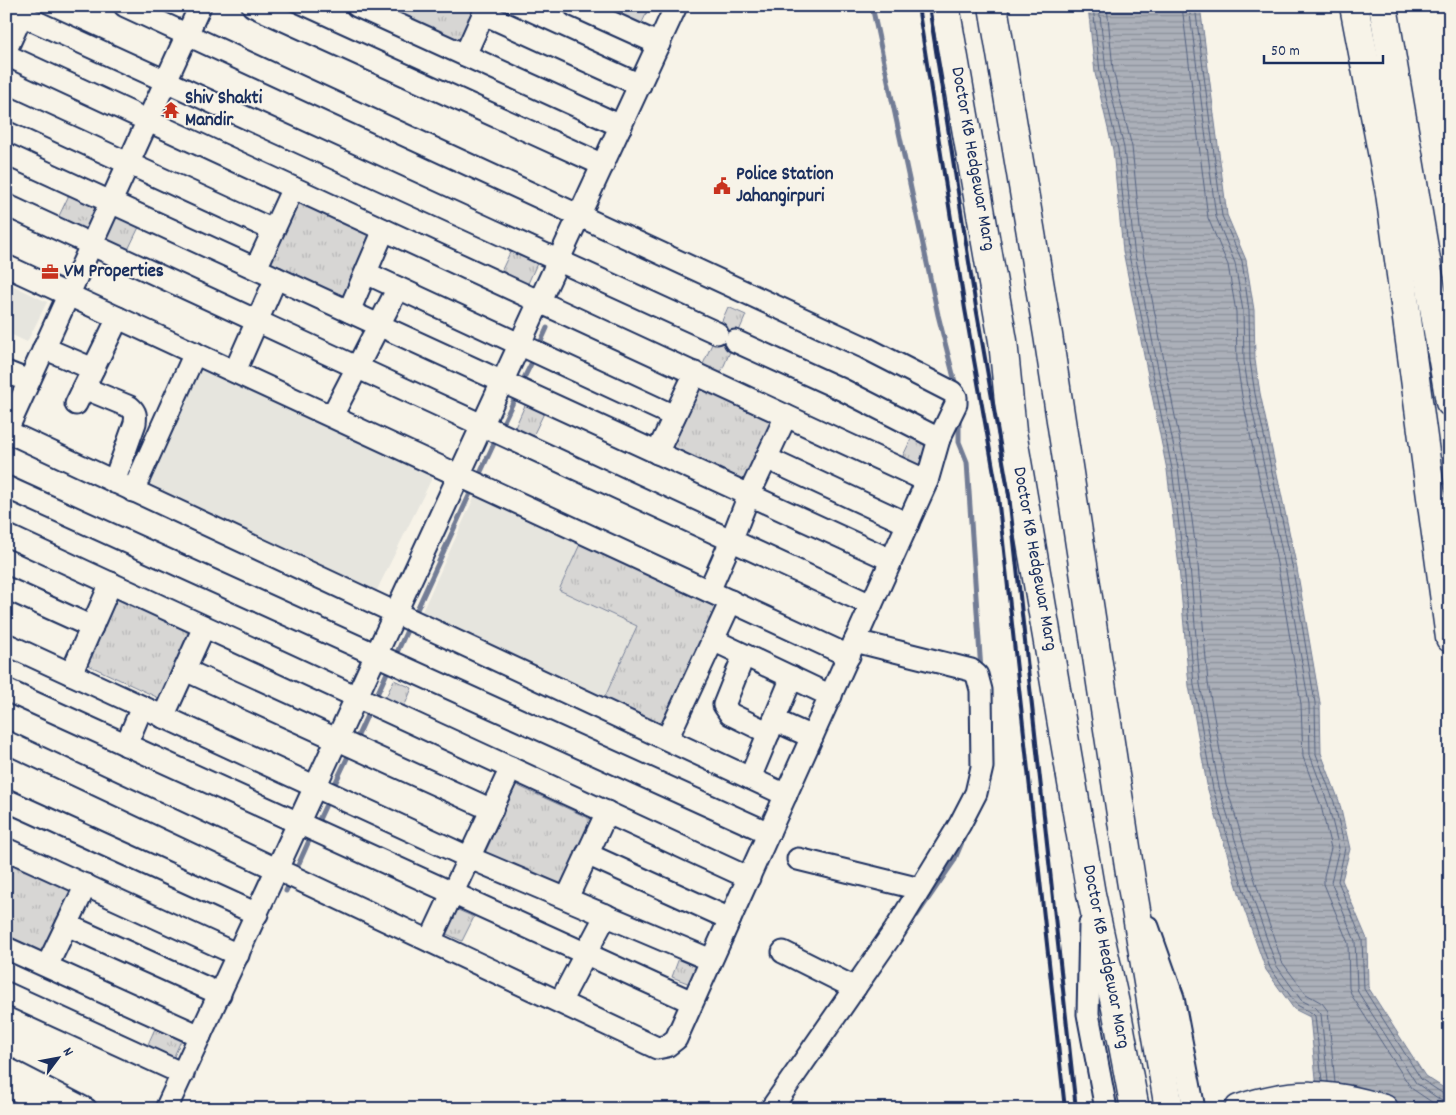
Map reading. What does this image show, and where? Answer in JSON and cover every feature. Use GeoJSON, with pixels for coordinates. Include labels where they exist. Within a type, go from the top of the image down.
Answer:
{"type":"FeatureCollection","features":[{"type":"Feature","properties":{"kind":"main road","name":"Doctor KB Hedgewar Marg"},"geometry":{"type":"LineString","coordinates":[[945,6],[1003,341],[1012,432],[1091,894],[1116,1008],[1135,1109]]}},
{"type":"Feature","properties":{"kind":"main road","name":"Doctor KB Hedgewar Marg"},"geometry":{"type":"LineString","coordinates":[[993,6],[1048,335],[1131,880],[1169,1109]]}},
{"type":"Feature","properties":{"kind":"main road"},"geometry":{"type":"LineString","coordinates":[[1354,6],[1390,193],[1450,638]]}},
{"type":"Feature","properties":{"kind":"main road"},"geometry":{"type":"LineString","coordinates":[[1383,6],[1450,402]]}},
{"type":"Feature","properties":{"kind":"main road"},"geometry":{"type":"LineString","coordinates":[[1238,1109],[1261,1101],[1303,1095],[1326,1095],[1384,1109]]}},
{"type":"Feature","properties":{"kind":"street"},"geometry":{"type":"LineString","coordinates":[[6,742],[657,1048],[667,1046],[676,1039],[831,696],[927,481],[939,439],[956,404],[956,397],[952,392],[866,348],[125,6]]}},
{"type":"Feature","properties":{"kind":"street"},"geometry":{"type":"LineString","coordinates":[[200,6],[6,431],[786,795]]}},
{"type":"Feature","properties":{"kind":"street"},"geometry":{"type":"LineString","coordinates":[[253,6],[603,165]]}},
{"type":"Feature","properties":{"kind":"street"},"geometry":{"type":"LineString","coordinates":[[575,6],[658,44]]}},
{"type":"Feature","properties":{"kind":"street"},"geometry":{"type":"LineString","coordinates":[[166,1109],[676,6]]}},
{"type":"Feature","properties":{"kind":"street"},"geometry":{"type":"LineString","coordinates":[[367,8],[621,126]]}},
{"type":"Feature","properties":{"kind":"street"},"geometry":{"type":"LineString","coordinates":[[6,50],[18,10],[166,81],[843,390],[939,439]]}},
{"type":"Feature","properties":{"kind":"street"},"geometry":{"type":"LineString","coordinates":[[465,55],[486,10],[640,85]]}},
{"type":"Feature","properties":{"kind":"street"},"geometry":{"type":"LineString","coordinates":[[6,55],[927,481]]}},
{"type":"Feature","properties":{"kind":"street"},"geometry":{"type":"LineString","coordinates":[[6,107],[273,230]]}},
{"type":"Feature","properties":{"kind":"street"},"geometry":{"type":"LineString","coordinates":[[6,154],[891,560]]}},
{"type":"Feature","properties":{"kind":"street"},"geometry":{"type":"LineString","coordinates":[[256,268],[293,188]]}},
{"type":"Feature","properties":{"kind":"street"},"geometry":{"type":"LineString","coordinates":[[6,205],[871,605]]}},
{"type":"Feature","properties":{"kind":"street"},"geometry":{"type":"LineString","coordinates":[[349,311],[384,230]]}},
{"type":"Feature","properties":{"kind":"street"},"geometry":{"type":"LineString","coordinates":[[6,266],[731,601],[852,649],[971,670],[977,675],[980,681],[982,767],[976,793],[960,824],[895,930],[771,1109]]}},
{"type":"Feature","properties":{"kind":"street"},"geometry":{"type":"LineString","coordinates":[[366,273],[674,416]]}},
{"type":"Feature","properties":{"kind":"street"},"geometry":{"type":"LineString","coordinates":[[235,372],[276,278]]}},
{"type":"Feature","properties":{"kind":"street"},"geometry":{"type":"LineString","coordinates":[[332,416],[398,288]]}},
{"type":"Feature","properties":{"kind":"street"},"geometry":{"type":"LineString","coordinates":[[114,482],[136,416],[130,407],[80,396],[118,318]]}},
{"type":"Feature","properties":{"kind":"street"},"geometry":{"type":"LineString","coordinates":[[44,348],[93,369]]}},
{"type":"Feature","properties":{"kind":"street"},"geometry":{"type":"LineString","coordinates":[[133,490],[194,353]]}},
{"type":"Feature","properties":{"kind":"street"},"geometry":{"type":"LineString","coordinates":[[6,372],[29,381]]}},
{"type":"Feature","properties":{"kind":"street"},"geometry":{"type":"LineString","coordinates":[[657,453],[695,373]]}},
{"type":"Feature","properties":{"kind":"street"},"geometry":{"type":"LineString","coordinates":[[709,591],[731,541],[748,495],[786,416]]}},
{"type":"Feature","properties":{"kind":"street"},"geometry":{"type":"LineString","coordinates":[[766,458],[908,524]]}},
{"type":"Feature","properties":{"kind":"street"},"geometry":{"type":"LineString","coordinates":[[6,487],[768,833]]}},
{"type":"Feature","properties":{"kind":"street"},"geometry":{"type":"LineString","coordinates":[[6,535],[749,878]]}},
{"type":"Feature","properties":{"kind":"street"},"geometry":{"type":"LineString","coordinates":[[71,674],[111,583]]}},
{"type":"Feature","properties":{"kind":"street"},"geometry":{"type":"LineString","coordinates":[[6,588],[92,627]]}},
{"type":"Feature","properties":{"kind":"street"},"geometry":{"type":"LineString","coordinates":[[667,739],[731,601]]}},
{"type":"Feature","properties":{"kind":"street"},"geometry":{"type":"LineString","coordinates":[[163,716],[204,626]]}},
{"type":"Feature","properties":{"kind":"street"},"geometry":{"type":"LineString","coordinates":[[713,640],[831,696]]}},
{"type":"Feature","properties":{"kind":"street"},"geometry":{"type":"LineString","coordinates":[[6,644],[470,858],[711,960]]}},
{"type":"Feature","properties":{"kind":"street"},"geometry":{"type":"LineString","coordinates":[[744,655],[724,705],[730,714],[812,737]]}},
{"type":"Feature","properties":{"kind":"street"},"geometry":{"type":"LineString","coordinates":[[185,670],[492,810]]}},
{"type":"Feature","properties":{"kind":"street"},"geometry":{"type":"LineString","coordinates":[[750,778],[792,677]]}},
{"type":"Feature","properties":{"kind":"street"},"geometry":{"type":"LineString","coordinates":[[6,690],[692,1002]]}},
{"type":"Feature","properties":{"kind":"street"},"geometry":{"type":"LineString","coordinates":[[126,745],[142,707]]}},
{"type":"Feature","properties":{"kind":"street"},"geometry":{"type":"LineString","coordinates":[[430,941],[512,768]]}},
{"type":"Feature","properties":{"kind":"street"},"geometry":{"type":"LineString","coordinates":[[6,800],[257,914]]}},
{"type":"Feature","properties":{"kind":"street"},"geometry":{"type":"LineString","coordinates":[[566,898],[607,812]]}},
{"type":"Feature","properties":{"kind":"street"},"geometry":{"type":"LineString","coordinates":[[6,849],[238,954]]}},
{"type":"Feature","properties":{"kind":"street"},"geometry":{"type":"LineString","coordinates":[[588,854],[730,919]]}},
{"type":"Feature","properties":{"kind":"street"},"geometry":{"type":"LineString","coordinates":[[798,860],[920,889]]}},
{"type":"Feature","properties":{"kind":"street"},"geometry":{"type":"LineString","coordinates":[[1131,880],[1173,998],[1194,1109]]}},
{"type":"Feature","properties":{"kind":"street"},"geometry":{"type":"LineString","coordinates":[[47,966],[86,885]]}},
{"type":"Feature","properties":{"kind":"street"},"geometry":{"type":"LineString","coordinates":[[1091,894],[1088,1014],[1106,1109]]}},
{"type":"Feature","properties":{"kind":"street"},"geometry":{"type":"LineString","coordinates":[[560,1002],[606,915]]}},
{"type":"Feature","properties":{"kind":"street"},"geometry":{"type":"LineString","coordinates":[[67,925],[220,994]]}},
{"type":"Feature","properties":{"kind":"street"},"geometry":{"type":"LineString","coordinates":[[6,948],[200,1036]]}},
{"type":"Feature","properties":{"kind":"street"},"geometry":{"type":"LineString","coordinates":[[783,952],[855,988]]}},
{"type":"Feature","properties":{"kind":"street"},"geometry":{"type":"LineString","coordinates":[[6,993],[183,1074]]}},
{"type":"Feature","properties":{"kind":"street"},"geometry":{"type":"LineString","coordinates":[[6,1068],[86,1109]]}},
{"type":"Feature","properties":{"kind":"street"},"geometry":{"type":"LineString","coordinates":[[6,1085],[53,1109]]}},
{"type":"Feature","properties":{"kind":"shaded area"},"geometry":{"type":"Polygon","coordinates":[[[6,282],[47,302],[27,342],[6,332],[6,282]]]}},
{"type":"Feature","properties":{"kind":"shaded area"},"geometry":{"type":"Polygon","coordinates":[[[198,367],[434,474],[375,594],[139,488],[198,367]]]}},
{"type":"Feature","properties":{"kind":"shaded area"},"geometry":{"type":"Polygon","coordinates":[[[476,493],[581,542],[559,590],[637,626],[604,699],[421,614],[476,493]]]}},
{"type":"Feature","properties":{"kind":"green space"},"geometry":{"type":"Polygon","coordinates":[[[385,6],[478,6],[461,45],[383,10],[385,6]]]}},
{"type":"Feature","properties":{"kind":"green space"},"geometry":{"type":"Polygon","coordinates":[[[618,6],[650,6],[638,31],[612,19],[618,6]]]}},
{"type":"Feature","properties":{"kind":"green space"},"geometry":{"type":"Polygon","coordinates":[[[71,191],[97,204],[84,233],[57,220],[71,191]]]}},
{"type":"Feature","properties":{"kind":"green space"},"geometry":{"type":"Polygon","coordinates":[[[296,199],[373,234],[343,302],[265,267],[296,199]]]}},
{"type":"Feature","properties":{"kind":"green space"},"geometry":{"type":"Polygon","coordinates":[[[113,213],[140,225],[126,254],[100,241],[113,213]]]}},
{"type":"Feature","properties":{"kind":"green space"},"geometry":{"type":"Polygon","coordinates":[[[513,246],[539,259],[526,288],[499,276],[513,246]]]}},
{"type":"Feature","properties":{"kind":"green space"},"geometry":{"type":"Polygon","coordinates":[[[728,307],[746,315],[719,377],[701,369],[728,307]]]}},
{"type":"Feature","properties":{"kind":"green space"},"geometry":{"type":"Polygon","coordinates":[[[698,383],[776,419],[746,487],[668,451],[698,383]]]}},
{"type":"Feature","properties":{"kind":"green space"},"geometry":{"type":"Polygon","coordinates":[[[526,403],[545,411],[531,440],[513,432],[526,403]]]}},
{"type":"Feature","properties":{"kind":"green space"},"geometry":{"type":"Polygon","coordinates":[[[912,437],[930,446],[917,471],[900,462],[912,437]]]}},
{"type":"Feature","properties":{"kind":"green space"},"geometry":{"type":"Polygon","coordinates":[[[581,542],[718,605],[663,726],[604,699],[637,626],[559,590],[581,542]]]}},
{"type":"Feature","properties":{"kind":"green space"},"geometry":{"type":"Polygon","coordinates":[[[116,596],[194,632],[163,700],[86,664],[116,596]]]}},
{"type":"Feature","properties":{"kind":"green space"},"geometry":{"type":"Polygon","coordinates":[[[394,680],[412,688],[402,712],[383,703],[394,680]]]}},
{"type":"Feature","properties":{"kind":"green space"},"geometry":{"type":"Polygon","coordinates":[[[516,785],[593,820],[563,888],[485,853],[516,785]]]}},
{"type":"Feature","properties":{"kind":"green space"},"geometry":{"type":"Polygon","coordinates":[[[6,860],[75,891],[45,959],[6,941],[6,860]]]}},
{"type":"Feature","properties":{"kind":"green space"},"geometry":{"type":"Polygon","coordinates":[[[451,907],[474,917],[462,941],[440,931],[451,907]]]}},
{"type":"Feature","properties":{"kind":"green space"},"geometry":{"type":"Polygon","coordinates":[[[679,958],[698,965],[690,984],[672,977],[679,958]]]}},
{"type":"Feature","properties":{"kind":"green space"},"geometry":{"type":"Polygon","coordinates":[[[157,1024],[183,1036],[171,1063],[145,1051],[157,1024]]]}},
{"type":"Feature","properties":{"kind":"water"},"geometry":{"type":"Polygon","coordinates":[[[1088,6],[1200,6],[1227,215],[1246,260],[1254,310],[1255,360],[1260,393],[1297,569],[1320,703],[1321,753],[1339,801],[1350,849],[1342,880],[1367,939],[1368,987],[1425,1076],[1450,1092],[1450,1109],[1319,1109],[1310,1017],[1294,1009],[1266,970],[1243,906],[1208,790],[1189,686],[1179,567],[1167,470],[1123,251],[1113,150],[1095,73],[1088,6]]]}},
{"type":"Feature","properties":{"kind":"waterway"},"geometry":{"type":"LineString","coordinates":[[872,6],[938,315],[956,386]]}},
{"type":"Feature","properties":{"kind":"waterway"},"geometry":{"type":"LineString","coordinates":[[538,348],[547,328]]}},
{"type":"Feature","properties":{"kind":"waterway"},"geometry":{"type":"LineString","coordinates":[[521,384],[535,356]]}},
{"type":"Feature","properties":{"kind":"waterway"},"geometry":{"type":"LineString","coordinates":[[501,427],[517,394]]}},
{"type":"Feature","properties":{"kind":"waterway"},"geometry":{"type":"LineString","coordinates":[[959,417],[959,442],[967,462],[981,671]]}},
{"type":"Feature","properties":{"kind":"waterway"},"geometry":{"type":"LineString","coordinates":[[477,480],[497,437]]}},
{"type":"Feature","properties":{"kind":"waterway"},"geometry":{"type":"LineString","coordinates":[[414,616],[473,487]]}},
{"type":"Feature","properties":{"kind":"waterway"},"geometry":{"type":"LineString","coordinates":[[394,659],[409,626]]}},
{"type":"Feature","properties":{"kind":"waterway"},"geometry":{"type":"LineString","coordinates":[[375,699],[390,666]]}},
{"type":"Feature","properties":{"kind":"waterway"},"geometry":{"type":"LineString","coordinates":[[355,742],[370,709]]}},
{"type":"Feature","properties":{"kind":"waterway"},"geometry":{"type":"LineString","coordinates":[[332,790],[351,750]]}},
{"type":"Feature","properties":{"kind":"waterway"},"geometry":{"type":"LineString","coordinates":[[316,826],[329,798]]}},
{"type":"Feature","properties":{"kind":"waterway"},"geometry":{"type":"LineString","coordinates":[[295,872],[312,834]]}},
{"type":"Feature","properties":{"kind":"waterway"},"geometry":{"type":"LineString","coordinates":[[917,915],[954,861],[965,835]]}},
{"type":"Feature","properties":{"kind":"waterway"},"geometry":{"type":"LineString","coordinates":[[286,891],[290,882]]}},
{"type":"Feature","properties":{"kind":"railway"},"geometry":{"type":"LineString","coordinates":[[918,6],[965,309],[998,496],[1065,1109]]}},
{"type":"Feature","properties":{"kind":"railway"},"geometry":{"type":"LineString","coordinates":[[929,6],[976,307],[1009,495],[1076,1109]]}},
{"type":"Feature","properties":{"kind":"place","name":"Shiv Shakti Mandir"},"geometry":{"type":"Point","coordinates":[171,110]}},
{"type":"Feature","properties":{"kind":"place","name":"Police Station Jahangirpuri"},"geometry":{"type":"Point","coordinates":[722,186]}},
{"type":"Feature","properties":{"kind":"place","name":"VM Properties"},"geometry":{"type":"Point","coordinates":[50,272]}}]}
